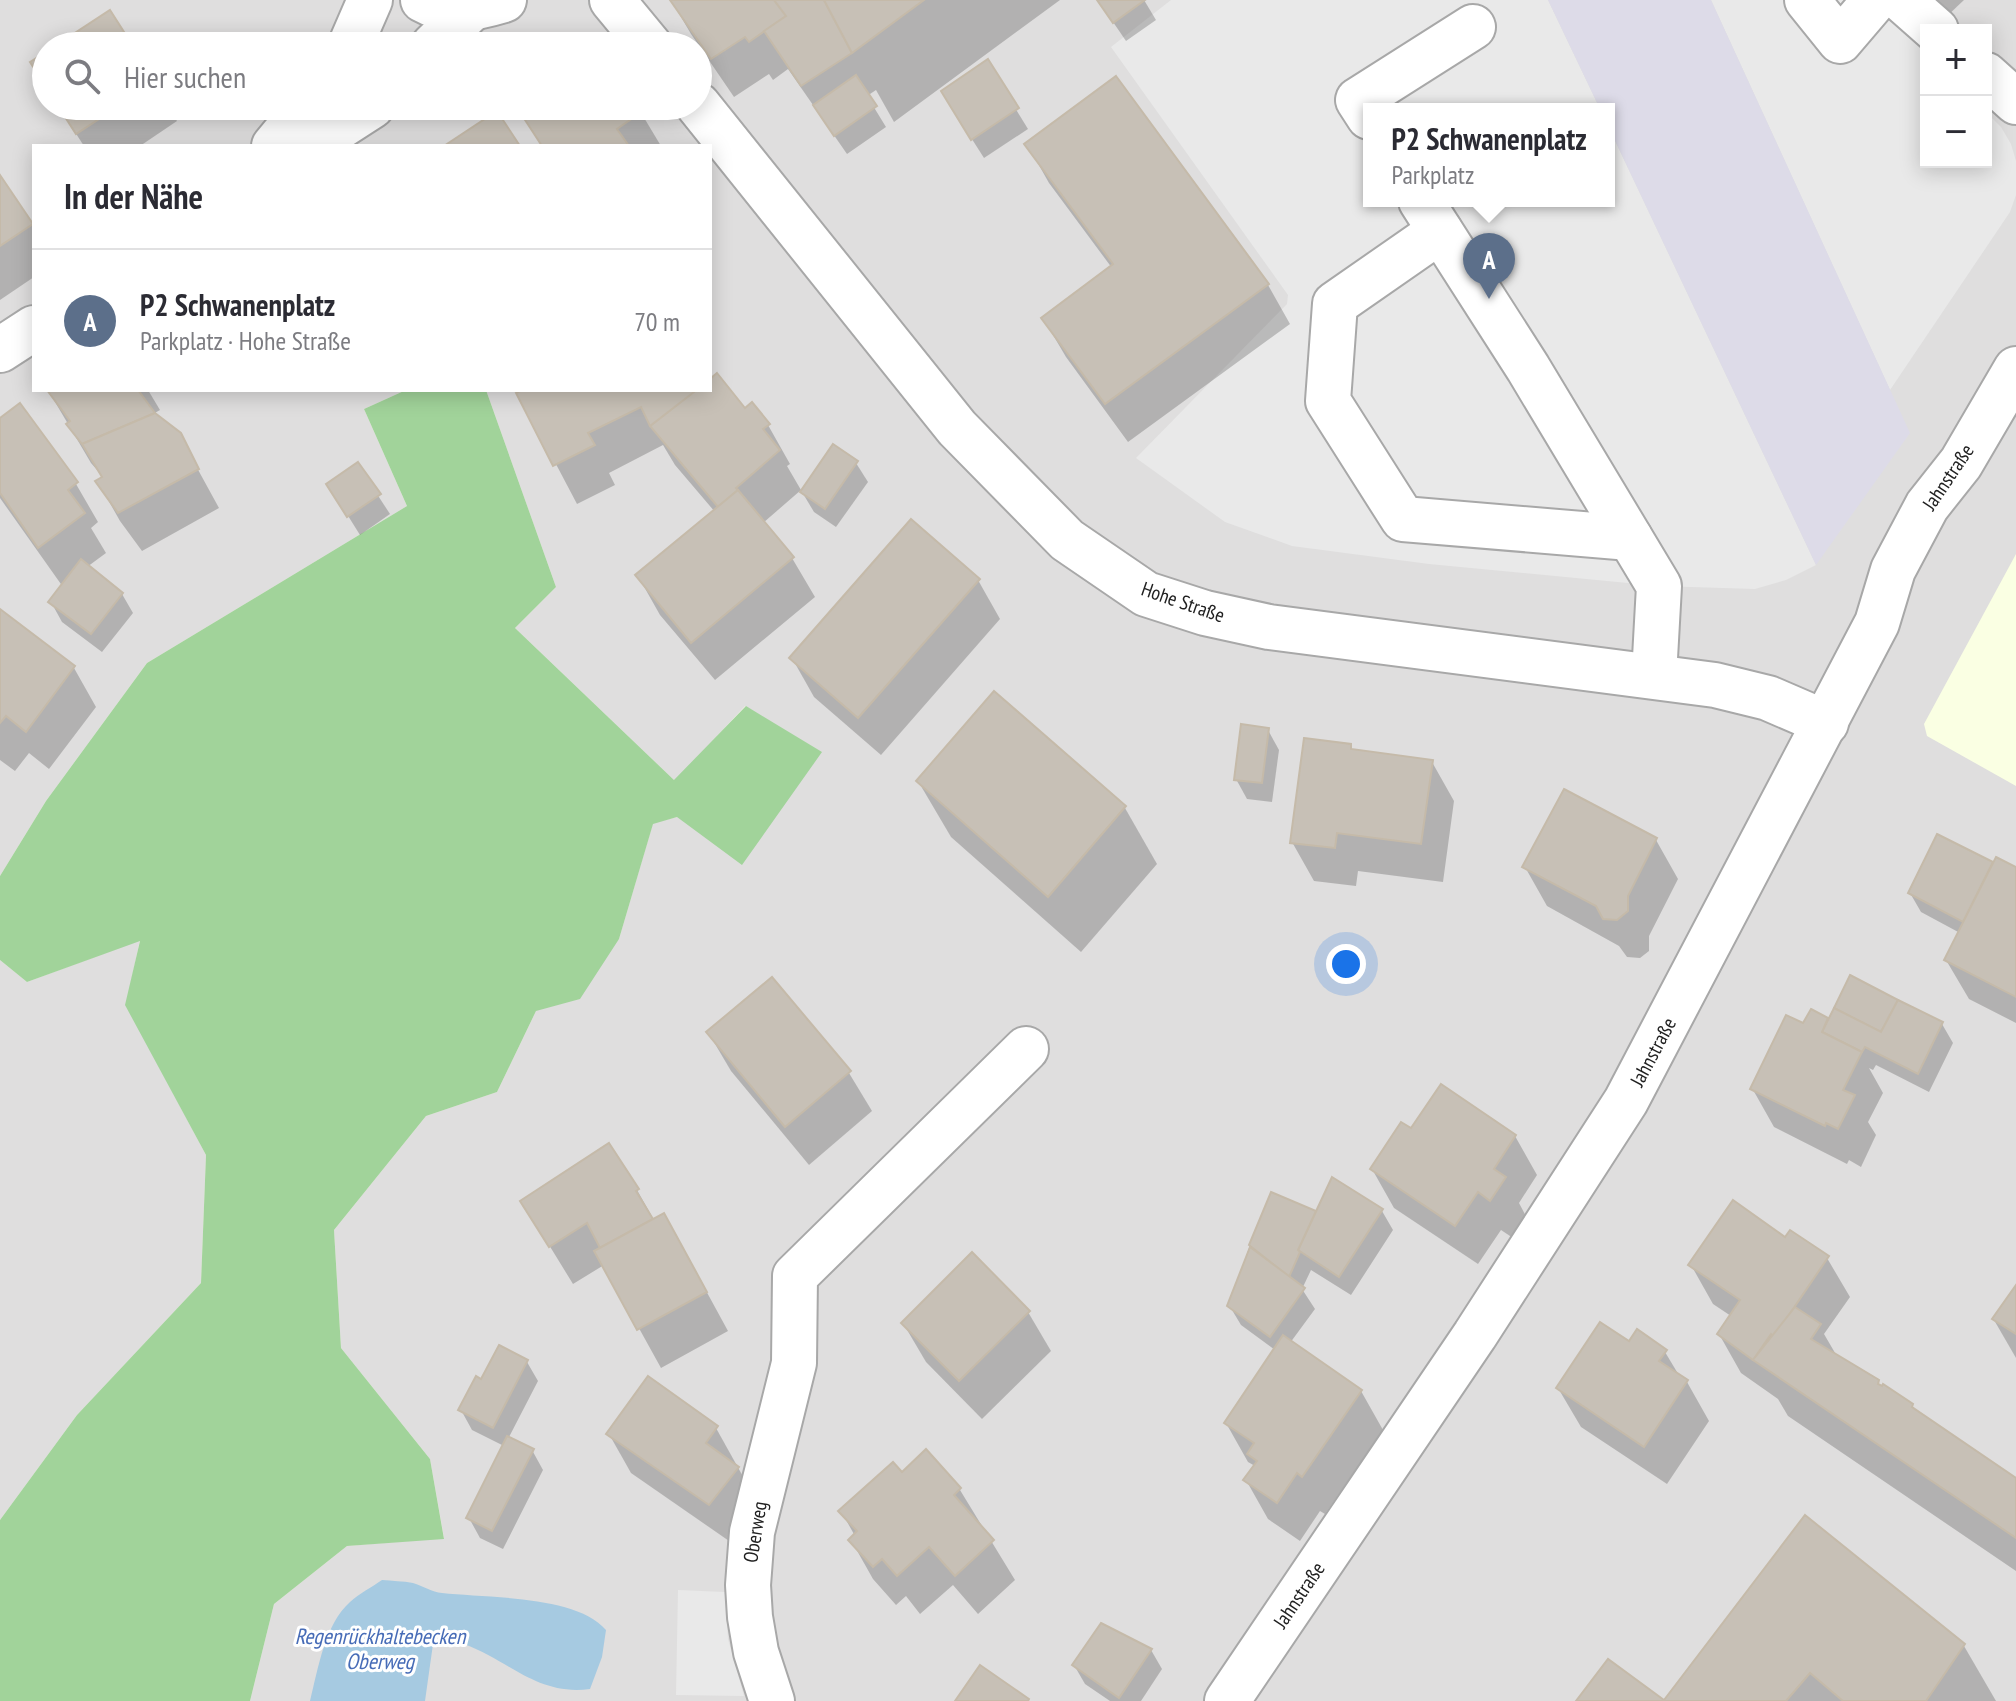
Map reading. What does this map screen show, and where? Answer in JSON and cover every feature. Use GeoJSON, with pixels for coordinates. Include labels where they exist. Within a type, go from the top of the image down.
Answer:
{"type":"FeatureCollection","features":[{"type":"Feature","properties":{"kind":"street"},"geometry":{"type":"LineString","coordinates":[[356,32],[370,0]]}},
{"type":"Feature","properties":{"kind":"street"},"geometry":{"type":"LineString","coordinates":[[423,0],[431,5],[487,5]]}},
{"type":"Feature","properties":{"kind":"street"},"geometry":{"type":"LineString","coordinates":[[612,0],[638,32]]}},
{"type":"Feature","properties":{"kind":"street"},"geometry":{"type":"LineString","coordinates":[[1807,0],[1840,41],[1875,0]]}},
{"type":"Feature","properties":{"kind":"street"},"geometry":{"type":"LineString","coordinates":[[1902,0],[1929,24]]}},
{"type":"Feature","properties":{"kind":"street"},"geometry":{"type":"LineString","coordinates":[[451,32],[487,5]]}},
{"type":"Feature","properties":{"kind":"street"},"geometry":{"type":"LineString","coordinates":[[1363,108],[1358,100],[1473,27]]}},
{"type":"Feature","properties":{"kind":"street"},"geometry":{"type":"LineString","coordinates":[[1992,80],[2016,102]]}},
{"type":"Feature","properties":{"kind":"street"},"geometry":{"type":"LineString","coordinates":[[276,144],[295,120]]}},
{"type":"Feature","properties":{"kind":"street"},"geometry":{"type":"LineString","coordinates":[[313,144],[350,120]]}},
{"type":"Feature","properties":{"kind":"street","name":"Hohe Straße"},"geometry":{"type":"LineString","coordinates":[[710,120],[957,428],[1067,540],[1146,594],[1205,613],[1269,627],[1715,685],[1768,698],[1826,723]]}},
{"type":"Feature","properties":{"kind":"street"},"geometry":{"type":"LineString","coordinates":[[1630,538],[1403,519],[1328,401],[1335,304],[1430,216],[1528,368],[1659,586],[1654,676]]}},
{"type":"Feature","properties":{"kind":"street"},"geometry":{"type":"LineString","coordinates":[[0,350],[32,329]]}},
{"type":"Feature","properties":{"kind":"street","name":"Jahnstraße"},"geometry":{"type":"LineString","coordinates":[[1227,1701],[1492,1309],[1626,1101],[1877,623],[1893,570],[1927,506],[1961,463],[2016,369]]}},
{"type":"Feature","properties":{"kind":"street","name":"Oberweg"},"geometry":{"type":"LineString","coordinates":[[772,1701],[756,1652],[748,1585],[752,1532],[794,1363],[795,1276],[1026,1049]]}},
{"type":"Feature","properties":{"kind":"shaded area"},"geometry":{"type":"Polygon","coordinates":[[[0,0],[2016,0],[2016,1701],[250,1701],[274,1604],[347,1546],[444,1538],[430,1459],[341,1348],[334,1230],[426,1116],[497,1092],[536,1011],[619,939],[653,823],[677,817],[821,752],[745,706],[675,781],[515,628],[556,587],[487,392],[712,392],[712,144],[32,144],[32,392],[402,392],[364,409],[407,506],[147,663],[46,801],[0,876],[0,0]]]}},
{"type":"Feature","properties":{"kind":"shaded area"},"geometry":{"type":"Polygon","coordinates":[[[1171,0],[1548,0],[1597,103],[1363,103],[1363,207],[1615,207],[1615,141],[1816,565],[1786,580],[1755,589],[1659,586],[1429,564],[1292,546],[1225,522],[1136,458],[1287,304],[1288,295],[1111,47],[1171,0]]]}},
{"type":"Feature","properties":{"kind":"shaded area"},"geometry":{"type":"Polygon","coordinates":[[[1548,0],[1711,0],[1910,433],[1816,565],[1615,141],[1615,103],[1597,103],[1548,0]]]}},
{"type":"Feature","properties":{"kind":"shaded area"},"geometry":{"type":"Polygon","coordinates":[[[1711,0],[1874,0],[1920,41],[1920,168],[1992,168],[1992,118],[2011,144],[2016,161],[2016,195],[2010,212],[1890,390],[1711,0]]]}},
{"type":"Feature","properties":{"kind":"shaded area"},"geometry":{"type":"Polygon","coordinates":[[[2016,554],[2016,786],[1927,736],[1924,724],[2016,554]]]}},
{"type":"Feature","properties":{"kind":"shaded area"},"geometry":{"type":"Polygon","coordinates":[[[140,940],[126,1005],[206,1155],[201,1283],[77,1415],[0,1520],[0,960],[27,982],[140,940]]]}},
{"type":"Feature","properties":{"kind":"shaded area"},"geometry":{"type":"Polygon","coordinates":[[[678,1590],[725,1592],[728,1639],[744,1696],[676,1695],[678,1590]]]}},
{"type":"Feature","properties":{"kind":"green space"},"geometry":{"type":"Polygon","coordinates":[[[402,392],[487,392],[556,587],[515,628],[674,780],[746,706],[822,752],[742,865],[677,817],[653,824],[619,939],[580,999],[536,1011],[497,1092],[426,1116],[334,1230],[341,1348],[430,1459],[444,1539],[347,1546],[274,1604],[250,1701],[0,1701],[0,1520],[77,1415],[201,1283],[206,1155],[125,1005],[140,941],[27,982],[0,960],[0,876],[46,801],[147,663],[407,506],[364,409],[402,392]]]}},
{"type":"Feature","properties":{"kind":"water","name":"Regenrückhaltebecken Oberweg"},"geometry":{"type":"Polygon","coordinates":[[[382,1580],[413,1583],[442,1593],[553,1604],[592,1619],[606,1630],[602,1657],[590,1689],[571,1690],[539,1682],[464,1644],[434,1637],[425,1701],[310,1701],[334,1622],[350,1602],[382,1580]]]}},
{"type":"Feature","properties":{"kind":"building"},"geometry":{"type":"Polygon","coordinates":[[[670,0],[774,0],[786,16],[749,42],[745,37],[712,58],[712,32],[692,32],[670,0]]]}},
{"type":"Feature","properties":{"kind":"building"},"geometry":{"type":"Polygon","coordinates":[[[774,0],[824,0],[852,53],[801,86],[764,31],[786,16],[774,0]]]}},
{"type":"Feature","properties":{"kind":"building"},"geometry":{"type":"Polygon","coordinates":[[[824,0],[924,0],[852,53],[824,0]]]}},
{"type":"Feature","properties":{"kind":"building"},"geometry":{"type":"Polygon","coordinates":[[[1097,0],[1145,0],[1113,23],[1097,0]]]}},
{"type":"Feature","properties":{"kind":"building"},"geometry":{"type":"Polygon","coordinates":[[[110,10],[124,32],[76,32],[110,10]]]}},
{"type":"Feature","properties":{"kind":"building"},"geometry":{"type":"Polygon","coordinates":[[[988,59],[1019,108],[971,140],[941,91],[988,59]]]}},
{"type":"Feature","properties":{"kind":"building"},"geometry":{"type":"Polygon","coordinates":[[[856,75],[877,106],[834,136],[813,105],[856,75]]]}},
{"type":"Feature","properties":{"kind":"building"},"geometry":{"type":"Polygon","coordinates":[[[1116,76],[1269,284],[1105,404],[1041,318],[1113,264],[1024,144],[1116,76]]]}},
{"type":"Feature","properties":{"kind":"building"},"geometry":{"type":"Polygon","coordinates":[[[67,120],[98,120],[76,134],[67,120]]]}},
{"type":"Feature","properties":{"kind":"building"},"geometry":{"type":"Polygon","coordinates":[[[483,120],[503,120],[519,144],[447,144],[483,120]]]}},
{"type":"Feature","properties":{"kind":"building"},"geometry":{"type":"Polygon","coordinates":[[[525,120],[630,120],[617,129],[628,144],[541,144],[525,120]]]}},
{"type":"Feature","properties":{"kind":"building"},"geometry":{"type":"Polygon","coordinates":[[[0,175],[32,225],[0,246],[0,175]]]}},
{"type":"Feature","properties":{"kind":"building"},"geometry":{"type":"Polygon","coordinates":[[[717,373],[745,408],[752,402],[770,424],[763,429],[780,450],[718,507],[650,426],[693,392],[712,392],[712,377],[717,373]]]}},
{"type":"Feature","properties":{"kind":"building"},"geometry":{"type":"Polygon","coordinates":[[[48,392],[139,392],[155,413],[82,444],[66,424],[70,421],[48,392]]]}},
{"type":"Feature","properties":{"kind":"building"},"geometry":{"type":"Polygon","coordinates":[[[694,392],[650,426],[641,407],[588,433],[595,445],[553,466],[516,393],[694,392]]]}},
{"type":"Feature","properties":{"kind":"building"},"geometry":{"type":"Polygon","coordinates":[[[20,403],[78,482],[68,490],[85,513],[38,548],[0,493],[0,418],[20,403]]]}},
{"type":"Feature","properties":{"kind":"building"},"geometry":{"type":"Polygon","coordinates":[[[155,413],[181,433],[199,469],[118,513],[95,481],[102,477],[82,444],[155,413]]]}},
{"type":"Feature","properties":{"kind":"building"},"geometry":{"type":"Polygon","coordinates":[[[833,444],[858,461],[825,509],[800,492],[833,444]]]}},
{"type":"Feature","properties":{"kind":"building"},"geometry":{"type":"Polygon","coordinates":[[[358,462],[381,494],[347,517],[326,484],[358,462]]]}},
{"type":"Feature","properties":{"kind":"building"},"geometry":{"type":"Polygon","coordinates":[[[738,490],[794,557],[691,643],[635,575],[738,490]]]}},
{"type":"Feature","properties":{"kind":"building"},"geometry":{"type":"Polygon","coordinates":[[[911,519],[980,579],[858,718],[789,658],[911,519]]]}},
{"type":"Feature","properties":{"kind":"building"},"geometry":{"type":"Polygon","coordinates":[[[81,559],[123,593],[91,634],[48,602],[81,559]]]}},
{"type":"Feature","properties":{"kind":"building"},"geometry":{"type":"Polygon","coordinates":[[[0,609],[75,666],[26,732],[6,716],[0,723],[0,609]]]}},
{"type":"Feature","properties":{"kind":"building"},"geometry":{"type":"Polygon","coordinates":[[[994,691],[1126,806],[1048,897],[916,781],[994,691]]]}},
{"type":"Feature","properties":{"kind":"building"},"geometry":{"type":"Polygon","coordinates":[[[1241,724],[1269,728],[1262,783],[1234,780],[1241,724]]]}},
{"type":"Feature","properties":{"kind":"building"},"geometry":{"type":"Polygon","coordinates":[[[1304,738],[1351,744],[1351,749],[1433,760],[1421,844],[1337,833],[1335,848],[1290,843],[1304,738]]]}},
{"type":"Feature","properties":{"kind":"building"},"geometry":{"type":"Polygon","coordinates":[[[1564,789],[1657,838],[1628,896],[1628,911],[1617,920],[1603,919],[1596,906],[1522,867],[1564,789]]]}},
{"type":"Feature","properties":{"kind":"building"},"geometry":{"type":"Polygon","coordinates":[[[1937,834],[1993,862],[1963,922],[1908,893],[1937,834]]]}},
{"type":"Feature","properties":{"kind":"building"},"geometry":{"type":"Polygon","coordinates":[[[1996,857],[2016,867],[2016,997],[1944,960],[1996,857]]]}},
{"type":"Feature","properties":{"kind":"building"},"geometry":{"type":"Polygon","coordinates":[[[1850,975],[1898,1000],[1881,1032],[1834,1008],[1850,975]]]}},
{"type":"Feature","properties":{"kind":"building"},"geometry":{"type":"Polygon","coordinates":[[[772,977],[851,1071],[785,1127],[706,1032],[772,977]]]}},
{"type":"Feature","properties":{"kind":"building"},"geometry":{"type":"Polygon","coordinates":[[[1898,1000],[1943,1022],[1918,1074],[1865,1047],[1862,1052],[1822,1032],[1834,1008],[1881,1032],[1898,1000]]]}},
{"type":"Feature","properties":{"kind":"building"},"geometry":{"type":"Polygon","coordinates":[[[1811,1009],[1828,1018],[1822,1032],[1862,1052],[1843,1090],[1855,1095],[1838,1129],[1826,1123],[1825,1126],[1750,1089],[1786,1015],[1803,1023],[1811,1009]]]}},
{"type":"Feature","properties":{"kind":"building"},"geometry":{"type":"Polygon","coordinates":[[[1441,1084],[1516,1135],[1494,1169],[1506,1177],[1490,1201],[1478,1192],[1455,1226],[1370,1169],[1401,1122],[1411,1128],[1441,1084]]]}},
{"type":"Feature","properties":{"kind":"building"},"geometry":{"type":"Polygon","coordinates":[[[609,1143],[639,1189],[636,1191],[653,1219],[600,1248],[587,1223],[549,1247],[520,1201],[609,1143]]]}},
{"type":"Feature","properties":{"kind":"building"},"geometry":{"type":"Polygon","coordinates":[[[1332,1177],[1383,1209],[1339,1277],[1298,1250],[1332,1177]]]}},
{"type":"Feature","properties":{"kind":"building"},"geometry":{"type":"Polygon","coordinates":[[[1271,1192],[1316,1211],[1289,1277],[1249,1245],[1271,1192]]]}},
{"type":"Feature","properties":{"kind":"building"},"geometry":{"type":"Polygon","coordinates":[[[1733,1200],[1785,1237],[1790,1230],[1829,1256],[1774,1337],[1771,1334],[1753,1360],[1717,1334],[1740,1300],[1688,1265],[1733,1200]]]}},
{"type":"Feature","properties":{"kind":"building"},"geometry":{"type":"Polygon","coordinates":[[[664,1213],[707,1292],[637,1330],[594,1251],[664,1213]]]}},
{"type":"Feature","properties":{"kind":"building"},"geometry":{"type":"Polygon","coordinates":[[[1250,1247],[1305,1288],[1270,1337],[1227,1306],[1250,1247]]]}},
{"type":"Feature","properties":{"kind":"building"},"geometry":{"type":"Polygon","coordinates":[[[972,1252],[1030,1311],[959,1381],[901,1323],[972,1252]]]}},
{"type":"Feature","properties":{"kind":"building"},"geometry":{"type":"Polygon","coordinates":[[[2016,1285],[2016,1334],[1992,1319],[2016,1285]]]}},
{"type":"Feature","properties":{"kind":"building"},"geometry":{"type":"Polygon","coordinates":[[[1795,1307],[1821,1324],[1811,1339],[1879,1380],[1878,1384],[1883,1384],[1913,1404],[1912,1407],[2016,1478],[2016,1538],[1753,1360],[1795,1307]]]}},
{"type":"Feature","properties":{"kind":"building"},"geometry":{"type":"Polygon","coordinates":[[[1600,1322],[1629,1341],[1637,1329],[1667,1350],[1659,1361],[1688,1380],[1644,1447],[1556,1388],[1600,1322]]]}},
{"type":"Feature","properties":{"kind":"building"},"geometry":{"type":"Polygon","coordinates":[[[1283,1335],[1362,1390],[1302,1477],[1297,1473],[1277,1503],[1243,1480],[1257,1461],[1247,1454],[1254,1443],[1224,1423],[1283,1335]]]}},
{"type":"Feature","properties":{"kind":"building"},"geometry":{"type":"Polygon","coordinates":[[[499,1345],[528,1360],[493,1428],[458,1410],[476,1376],[481,1379],[499,1345]]]}},
{"type":"Feature","properties":{"kind":"building"},"geometry":{"type":"Polygon","coordinates":[[[648,1376],[718,1426],[706,1443],[739,1467],[709,1505],[606,1434],[648,1376]]]}},
{"type":"Feature","properties":{"kind":"building"},"geometry":{"type":"Polygon","coordinates":[[[507,1436],[534,1449],[492,1531],[466,1518],[507,1436]]]}},
{"type":"Feature","properties":{"kind":"building"},"geometry":{"type":"Polygon","coordinates":[[[926,1449],[961,1488],[954,1495],[994,1540],[955,1576],[929,1547],[897,1576],[882,1559],[873,1567],[848,1540],[857,1531],[838,1511],[893,1462],[902,1472],[926,1449]]]}},
{"type":"Feature","properties":{"kind":"building"},"geometry":{"type":"Polygon","coordinates":[[[1805,1515],[1965,1644],[1926,1701],[1843,1701],[1810,1673],[1786,1701],[1576,1701],[1608,1659],[1664,1700],[1805,1515]]]}},
{"type":"Feature","properties":{"kind":"building"},"geometry":{"type":"Polygon","coordinates":[[[1101,1623],[1152,1649],[1119,1698],[1072,1665],[1101,1623]]]}},
{"type":"Feature","properties":{"kind":"building"},"geometry":{"type":"Polygon","coordinates":[[[980,1665],[1029,1699],[1028,1701],[955,1701],[980,1665]]]}},
{"type":"Feature","properties":{"kind":"place","name":"P2 Schwanenplatz"},"geometry":{"type":"Point","coordinates":[1489,299]}}]}
